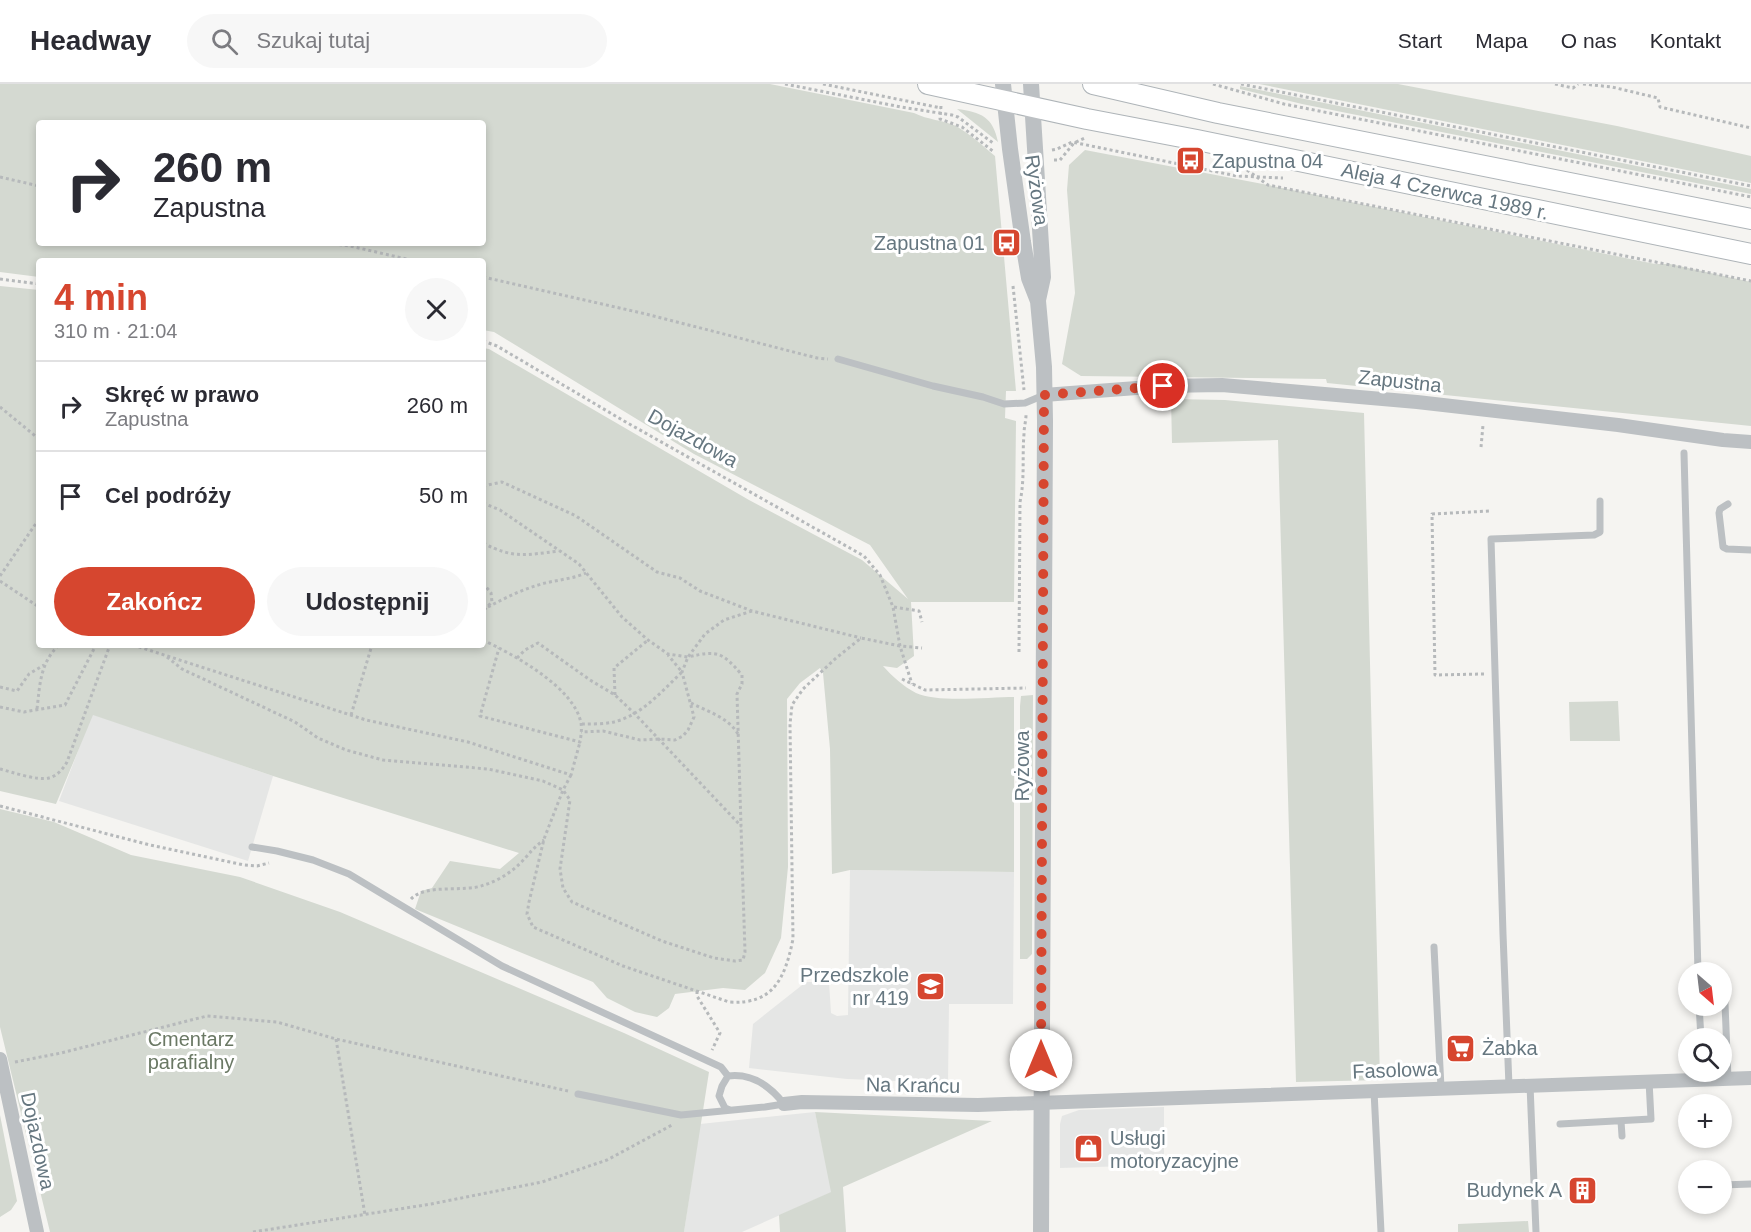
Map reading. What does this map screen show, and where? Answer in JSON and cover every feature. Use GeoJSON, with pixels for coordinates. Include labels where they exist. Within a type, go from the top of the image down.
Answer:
{"type":"FeatureCollection","features":[{"type":"Feature","properties":{"kind":"main road","name":"Aleja 4 Czerwca 1989 r."},"geometry":{"type":"LineString","coordinates":[[928,84],[1004,92],[1032,107],[1087,119],[1751,254]]}},
{"type":"Feature","properties":{"kind":"main road","name":"Aleja 4 Czerwca 1989 r."},"geometry":{"type":"LineString","coordinates":[[1093,84],[1218,113],[1751,219]]}},
{"type":"Feature","properties":{"kind":"street","name":"Ryżowa"},"geometry":{"type":"LineString","coordinates":[[1031,84],[1043,277],[1038,301]]}},
{"type":"Feature","properties":{"kind":"street","name":"Ryżowa"},"geometry":{"type":"LineString","coordinates":[[1004,92],[1023,242],[1029,278],[1038,301],[1044,367],[1041,1232]]}},
{"type":"Feature","properties":{"kind":"street","name":"Zapustna"},"geometry":{"type":"LineString","coordinates":[[1044,395],[1163,386],[1222,385],[1297,390],[1439,405],[1751,442]]}},
{"type":"Feature","properties":{"kind":"street","name":"Dojazdowa"},"geometry":{"type":"LineString","coordinates":[[1,1062],[37,1232]]}},
{"type":"Feature","properties":{"kind":"street","name":"Fasolowa"},"geometry":{"type":"LineString","coordinates":[[1041,1102],[1649,1081],[1678,1078]]}},
{"type":"Feature","properties":{"kind":"street","name":"Fasolowa"},"geometry":{"type":"LineString","coordinates":[[1732,1079],[1751,1078]]}},
{"type":"Feature","properties":{"kind":"street","name":"Na Krańcu"},"geometry":{"type":"LineString","coordinates":[[784,1104],[802,1102],[978,1105],[1041,1102]]}},
{"type":"Feature","properties":{"kind":"lane"},"geometry":{"type":"LineString","coordinates":[[838,359],[1004,404],[1025,403],[1044,395]]}},
{"type":"Feature","properties":{"kind":"lane"},"geometry":{"type":"LineString","coordinates":[[1684,453],[1698,962]]}},
{"type":"Feature","properties":{"kind":"lane"},"geometry":{"type":"LineString","coordinates":[[1509,1086],[1491,539],[1594,535],[1600,532],[1600,501]]}},
{"type":"Feature","properties":{"kind":"lane"},"geometry":{"type":"LineString","coordinates":[[1728,504],[1719,513],[1723,547],[1751,550]]}},
{"type":"Feature","properties":{"kind":"lane"},"geometry":{"type":"LineString","coordinates":[[252,847],[313,860],[350,874],[502,966],[721,1066],[728,1076]]}},
{"type":"Feature","properties":{"kind":"lane"},"geometry":{"type":"LineString","coordinates":[[1434,947],[1441,1088]]}},
{"type":"Feature","properties":{"kind":"lane"},"geometry":{"type":"LineString","coordinates":[[728,1076],[738,1075],[760,1082],[769,1087],[784,1104]]}},
{"type":"Feature","properties":{"kind":"lane"},"geometry":{"type":"LineString","coordinates":[[728,1076],[719,1096],[725,1108],[730,1110]]}},
{"type":"Feature","properties":{"kind":"lane"},"geometry":{"type":"LineString","coordinates":[[1560,1124],[1651,1119],[1649,1081]]}},
{"type":"Feature","properties":{"kind":"lane"},"geometry":{"type":"LineString","coordinates":[[1530,1085],[1536,1232]]}},
{"type":"Feature","properties":{"kind":"lane"},"geometry":{"type":"LineString","coordinates":[[1374,1091],[1381,1232]]}},
{"type":"Feature","properties":{"kind":"lane","name":"Na Krańcu"},"geometry":{"type":"LineString","coordinates":[[578,1094],[681,1115],[784,1104]]}},
{"type":"Feature","properties":{"kind":"lane"},"geometry":{"type":"LineString","coordinates":[[1621,1121],[1622,1136]]}},
{"type":"Feature","properties":{"kind":"lane"},"geometry":{"type":"LineString","coordinates":[[1732,1185],[1751,1184]]}},
{"type":"Feature","properties":{"kind":"path"},"geometry":{"type":"LineString","coordinates":[[785,84],[958,117],[998,147]]}},
{"type":"Feature","properties":{"kind":"path"},"geometry":{"type":"LineString","coordinates":[[823,84],[941,106],[940,119],[962,127],[1000,157]]}},
{"type":"Feature","properties":{"kind":"path"},"geometry":{"type":"LineString","coordinates":[[1213,84],[1284,104],[1751,197]]}},
{"type":"Feature","properties":{"kind":"path"},"geometry":{"type":"LineString","coordinates":[[1241,84],[1751,186]]}},
{"type":"Feature","properties":{"kind":"path"},"geometry":{"type":"LineString","coordinates":[[1555,84],[1573,88],[1581,84],[1612,87],[1658,98],[1660,107],[1751,128]]}},
{"type":"Feature","properties":{"kind":"path"},"geometry":{"type":"LineString","coordinates":[[1054,160],[1060,160],[1074,143],[1086,138],[1086,134]]}},
{"type":"Feature","properties":{"kind":"path"},"geometry":{"type":"LineString","coordinates":[[1072,142],[1075,138]]}},
{"type":"Feature","properties":{"kind":"path"},"geometry":{"type":"LineString","coordinates":[[1242,169],[1268,185],[1751,280]]}},
{"type":"Feature","properties":{"kind":"path"},"geometry":{"type":"LineString","coordinates":[[0,177],[36,185]]}},
{"type":"Feature","properties":{"kind":"path"},"geometry":{"type":"LineString","coordinates":[[350,246],[402,258]]}},
{"type":"Feature","properties":{"kind":"path"},"geometry":{"type":"LineString","coordinates":[[486,278],[646,314],[817,358],[838,359]]}},
{"type":"Feature","properties":{"kind":"path"},"geometry":{"type":"LineString","coordinates":[[0,279],[36,284]]}},
{"type":"Feature","properties":{"kind":"path","name":"Dojazdowa"},"geometry":{"type":"LineString","coordinates":[[486,342],[864,556],[880,574],[893,607]]}},
{"type":"Feature","properties":{"kind":"path"},"geometry":{"type":"LineString","coordinates":[[0,407],[36,437]]}},
{"type":"Feature","properties":{"kind":"path"},"geometry":{"type":"LineString","coordinates":[[1018,652],[1020,502],[1024,483],[1026,421]]}},
{"type":"Feature","properties":{"kind":"path"},"geometry":{"type":"LineString","coordinates":[[1481,447],[1482,433]]}},
{"type":"Feature","properties":{"kind":"path"},"geometry":{"type":"LineString","coordinates":[[486,485],[502,482],[576,516],[657,572],[680,578],[700,591],[752,612],[861,638],[922,648]]}},
{"type":"Feature","properties":{"kind":"path"},"geometry":{"type":"LineString","coordinates":[[486,504],[500,510],[579,564],[622,617],[668,654],[682,672],[694,717],[688,730],[675,740],[640,740],[603,731],[581,732]]}},
{"type":"Feature","properties":{"kind":"path"},"geometry":{"type":"LineString","coordinates":[[1490,511],[1432,514],[1435,675],[1495,674]]}},
{"type":"Feature","properties":{"kind":"path"},"geometry":{"type":"LineString","coordinates":[[0,576],[36,523]]}},
{"type":"Feature","properties":{"kind":"path"},"geometry":{"type":"LineString","coordinates":[[486,544],[502,552],[521,555],[559,551]]}},
{"type":"Feature","properties":{"kind":"path"},"geometry":{"type":"LineString","coordinates":[[488,607],[536,585],[586,573]]}},
{"type":"Feature","properties":{"kind":"path"},"geometry":{"type":"LineString","coordinates":[[0,581],[36,605]]}},
{"type":"Feature","properties":{"kind":"path"},"geometry":{"type":"LineString","coordinates":[[486,587],[491,593],[492,602],[488,607]]}},
{"type":"Feature","properties":{"kind":"path"},"geometry":{"type":"LineString","coordinates":[[912,684],[900,646],[893,607],[919,611],[922,622]]}},
{"type":"Feature","properties":{"kind":"path"},"geometry":{"type":"LineString","coordinates":[[582,724],[614,722],[635,714],[682,672],[688,657],[705,634],[724,620],[752,612]]}},
{"type":"Feature","properties":{"kind":"path"},"geometry":{"type":"LineString","coordinates":[[486,641],[517,658],[564,693],[574,705],[582,724],[580,742],[570,775],[544,839],[527,915],[533,927],[623,966],[729,1002],[744,1003],[762,998],[775,987],[790,955],[793,939],[790,724],[792,705],[810,681],[861,638]]}},
{"type":"Feature","properties":{"kind":"path"},"geometry":{"type":"LineString","coordinates":[[615,695],[614,668],[648,640]]}},
{"type":"Feature","properties":{"kind":"path"},"geometry":{"type":"LineString","coordinates":[[517,658],[525,650],[538,643],[615,695],[741,826]]}},
{"type":"Feature","properties":{"kind":"path"},"geometry":{"type":"LineString","coordinates":[[37,710],[40,676],[50,654],[56,648]]}},
{"type":"Feature","properties":{"kind":"path"},"geometry":{"type":"LineString","coordinates":[[0,706],[24,712],[65,705],[94,648]]}},
{"type":"Feature","properties":{"kind":"path"},"geometry":{"type":"LineString","coordinates":[[0,769],[49,778],[61,771],[67,762],[109,648]]}},
{"type":"Feature","properties":{"kind":"path"},"geometry":{"type":"LineString","coordinates":[[142,648],[366,720],[468,742],[570,775]]}},
{"type":"Feature","properties":{"kind":"path"},"geometry":{"type":"LineString","coordinates":[[351,715],[371,648]]}},
{"type":"Feature","properties":{"kind":"path"},"geometry":{"type":"LineString","coordinates":[[500,648],[480,716],[580,742]]}},
{"type":"Feature","properties":{"kind":"path"},"geometry":{"type":"LineString","coordinates":[[167,657],[182,669],[296,722],[318,738],[346,750],[384,760],[488,769],[543,781],[563,790],[570,800],[560,869],[563,888],[572,902],[662,941],[714,958],[743,960],[745,952],[737,694],[742,684],[742,675],[726,657],[708,652],[688,657],[668,654]]}},
{"type":"Feature","properties":{"kind":"path"},"geometry":{"type":"LineString","coordinates":[[0,687],[17,692],[29,674],[45,664]]}},
{"type":"Feature","properties":{"kind":"path"},"geometry":{"type":"LineString","coordinates":[[902,679],[925,690],[1043,689]]}},
{"type":"Feature","properties":{"kind":"path"},"geometry":{"type":"LineString","coordinates":[[691,703],[734,726],[739,737]]}},
{"type":"Feature","properties":{"kind":"path"},"geometry":{"type":"LineString","coordinates":[[0,806],[150,845],[244,865],[266,865],[272,861],[277,851]]}},
{"type":"Feature","properties":{"kind":"path"},"geometry":{"type":"LineString","coordinates":[[404,907],[414,896],[424,891],[483,886],[507,874],[544,839]]}},
{"type":"Feature","properties":{"kind":"path"},"geometry":{"type":"LineString","coordinates":[[697,991],[697,996],[720,1033],[708,1060]]}},
{"type":"Feature","properties":{"kind":"path"},"geometry":{"type":"LineString","coordinates":[[1,1062],[61,1053],[207,1016],[277,1022],[336,1039],[578,1094]]}},
{"type":"Feature","properties":{"kind":"path"},"geometry":{"type":"LineString","coordinates":[[336,1039],[365,1215]]}},
{"type":"Feature","properties":{"kind":"path"},"geometry":{"type":"LineString","coordinates":[[253,1232],[365,1215],[542,1182],[607,1160],[675,1123],[681,1115]]}},
{"type":"Feature","properties":{"kind":"shaded area"},"geometry":{"type":"Polygon","coordinates":[[[92,714],[273,776],[248,861],[59,801],[92,714]]]}},
{"type":"Feature","properties":{"kind":"shaded area","name":"Przedszkole nr 419"},"geometry":{"type":"Polygon","coordinates":[[[850,870],[1014,872],[1013,1004],[949,1004],[948,1083],[847,1079],[749,1068],[753,1024],[806,982],[829,982],[831,1013],[837,1016],[848,1015],[850,870]]]}},
{"type":"Feature","properties":{"kind":"shaded area"},"geometry":{"type":"Polygon","coordinates":[[[1164,1107],[1164,1165],[1060,1168],[1062,1116],[1079,1110],[1164,1107]]]}},
{"type":"Feature","properties":{"kind":"shaded area"},"geometry":{"type":"Polygon","coordinates":[[[815,1112],[832,1192],[742,1232],[684,1232],[700,1124],[815,1112]]]}},
{"type":"Feature","properties":{"kind":"green space"},"geometry":{"type":"Polygon","coordinates":[[[0,84],[770,84],[914,113],[956,126],[995,156],[1016,391],[1006,391],[1005,418],[1016,421],[1014,602],[911,602],[914,656],[897,668],[883,666],[894,678],[916,693],[925,696],[950,699],[1014,697],[1014,872],[850,870],[832,874],[830,749],[823,673],[820,668],[800,683],[787,699],[788,867],[781,938],[765,973],[745,990],[723,988],[675,994],[669,1008],[657,1017],[635,1012],[607,998],[593,982],[415,909],[421,891],[432,888],[450,861],[500,869],[519,853],[273,776],[93,715],[56,804],[0,791],[0,286],[36,290],[36,648],[486,648],[486,348],[749,500],[862,560],[908,599],[870,545],[694,454],[494,332],[486,331],[486,258],[36,258],[36,277],[0,272],[0,84]]]}},
{"type":"Feature","properties":{"kind":"green space"},"geometry":{"type":"Polygon","coordinates":[[[1259,84],[1398,84],[1617,126],[1751,156],[1751,183],[1259,84]]]}},
{"type":"Feature","properties":{"kind":"green space"},"geometry":{"type":"Polygon","coordinates":[[[1240,86],[1751,189],[1751,194],[1302,104],[1240,89],[1240,86]]]}},
{"type":"Feature","properties":{"kind":"green space"},"geometry":{"type":"Polygon","coordinates":[[[957,109],[985,117],[993,127],[998,142],[957,109]]]}},
{"type":"Feature","properties":{"kind":"green space"},"geometry":{"type":"Polygon","coordinates":[[[1085,150],[1655,264],[1670,264],[1751,282],[1751,426],[1327,383],[1326,379],[1081,376],[1062,364],[1075,293],[1067,190],[1069,165],[1085,150]]]}},
{"type":"Feature","properties":{"kind":"green space"},"geometry":{"type":"Polygon","coordinates":[[[1171,399],[1225,400],[1364,413],[1380,1080],[1296,1082],[1278,440],[1172,443],[1171,399]]]}},
{"type":"Feature","properties":{"kind":"green space"},"geometry":{"type":"Polygon","coordinates":[[[1033,695],[1032,954],[1027,959],[1020,959],[1020,706],[1021,696],[1033,695]]]}},
{"type":"Feature","properties":{"kind":"green space"},"geometry":{"type":"Polygon","coordinates":[[[1618,701],[1620,741],[1570,741],[1569,702],[1618,701]]]}},
{"type":"Feature","properties":{"kind":"green space","name":"Cmentarz parafialny"},"geometry":{"type":"Polygon","coordinates":[[[0,809],[54,822],[131,855],[240,877],[340,912],[624,1033],[709,1072],[684,1232],[50,1232],[0,1027],[0,809]]]}},
{"type":"Feature","properties":{"kind":"green space"},"geometry":{"type":"Polygon","coordinates":[[[815,1112],[992,1121],[843,1187],[846,1232],[780,1232],[779,1215],[831,1192],[815,1112]]]}},
{"type":"Feature","properties":{"kind":"green space"},"geometry":{"type":"Polygon","coordinates":[[[0,1115],[17,1201],[11,1210],[0,1217],[0,1115]]]}},
{"type":"Feature","properties":{"kind":"green space"},"geometry":{"type":"Polygon","coordinates":[[[1528,1221],[1529,1232],[1458,1232],[1458,1224],[1528,1221]]]}},
{"type":"Feature","properties":{"kind":"place","name":"Zapustna 04"},"geometry":{"type":"Point","coordinates":[1191,161]}},
{"type":"Feature","properties":{"kind":"place","name":"Zapustna 01"},"geometry":{"type":"Point","coordinates":[1006,243]}},
{"type":"Feature","properties":{"kind":"place","name":"Przedszkole nr 419"},"geometry":{"type":"Point","coordinates":[930,986]}},
{"type":"Feature","properties":{"kind":"place","name":"Żabka"},"geometry":{"type":"Point","coordinates":[1461,1048]}},
{"type":"Feature","properties":{"kind":"place","name":"Usługi motoryzacyjne"},"geometry":{"type":"Point","coordinates":[1089,1149]}},
{"type":"Feature","properties":{"kind":"place","name":"Budynek A"},"geometry":{"type":"Point","coordinates":[1583,1190]}},
{"type":"Feature","properties":{"kind":"route"},"geometry":{"type":"LineString","coordinates":[[1041,1060],[1044,395],[1163,386]]}}]}
